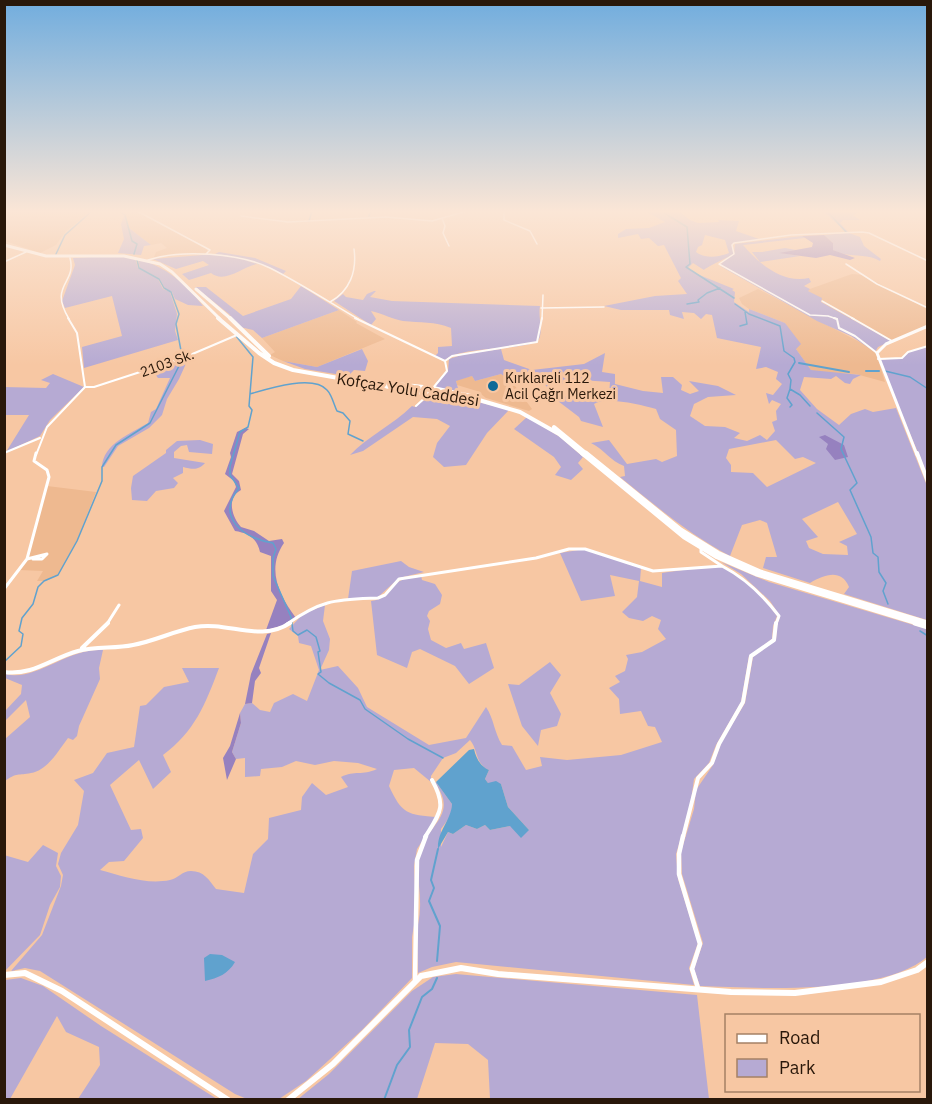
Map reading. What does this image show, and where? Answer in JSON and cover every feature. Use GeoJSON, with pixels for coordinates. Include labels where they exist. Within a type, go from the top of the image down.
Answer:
{"type":"FeatureCollection","features":[{"type":"Feature","properties":{"kind":"main road","name":"Kofçaz Yolu Caddesi"},"geometry":{"type":"LineString","coordinates":[[154,263],[172,272],[216,316],[263,356],[293,370],[496,404],[520,412],[546,424],[678,532],[701,548],[756,574],[900,616]]}},
{"type":"Feature","properties":{"kind":"main road","name":"Kofçaz Yolu Caddesi"},"geometry":{"type":"LineString","coordinates":[[156,263],[173,269],[225,313],[264,352],[286,365],[327,374],[434,388],[503,403],[542,419],[563,432],[681,530],[729,559],[761,572],[900,616]]}},
{"type":"Feature","properties":{"kind":"main road"},"geometry":{"type":"LineString","coordinates":[[216,316],[225,313]]}},
{"type":"Feature","properties":{"kind":"main road"},"geometry":{"type":"LineString","coordinates":[[434,388],[437,392],[430,394],[427,390],[434,388]]}},
{"type":"Feature","properties":{"kind":"main road"},"geometry":{"type":"LineString","coordinates":[[900,616],[927,622]]}},
{"type":"Feature","properties":{"kind":"main road"},"geometry":{"type":"LineString","coordinates":[[900,616],[927,627]]}},
{"type":"Feature","properties":{"kind":"street"},"geometry":{"type":"LineString","coordinates":[[4,590],[27,559],[49,477],[47,470],[34,461],[41,437],[51,420],[85,387],[77,333],[60,304],[61,292],[72,266],[71,263]]}},
{"type":"Feature","properties":{"kind":"street"},"geometry":{"type":"LineString","coordinates":[[251,263],[268,267],[364,323],[445,361]]}},
{"type":"Feature","properties":{"kind":"street"},"geometry":{"type":"LineString","coordinates":[[330,302],[342,294],[351,277],[355,263]]}},
{"type":"Feature","properties":{"kind":"street"},"geometry":{"type":"LineString","coordinates":[[721,263],[719,264],[810,315],[837,319],[838,328],[855,336],[877,353]]}},
{"type":"Feature","properties":{"kind":"street"},"geometry":{"type":"LineString","coordinates":[[846,264],[878,284],[927,308]]}},
{"type":"Feature","properties":{"kind":"street"},"geometry":{"type":"LineString","coordinates":[[445,361],[452,356],[469,352],[537,342],[541,337],[543,295]]}},
{"type":"Feature","properties":{"kind":"street"},"geometry":{"type":"LineString","coordinates":[[822,302],[892,341]]}},
{"type":"Feature","properties":{"kind":"street"},"geometry":{"type":"LineString","coordinates":[[541,308],[604,307]]}},
{"type":"Feature","properties":{"kind":"street"},"geometry":{"type":"LineString","coordinates":[[927,326],[880,347],[877,353],[927,482]]}},
{"type":"Feature","properties":{"kind":"street","name":"2103 Sk."},"geometry":{"type":"LineString","coordinates":[[85,387],[94,387],[183,358],[238,334]]}},
{"type":"Feature","properties":{"kind":"street"},"geometry":{"type":"LineString","coordinates":[[878,359],[902,358],[908,351],[927,346]]}},
{"type":"Feature","properties":{"kind":"street"},"geometry":{"type":"LineString","coordinates":[[434,388],[447,371],[445,361]]}},
{"type":"Feature","properties":{"kind":"street"},"geometry":{"type":"LineString","coordinates":[[416,406],[430,394]]}},
{"type":"Feature","properties":{"kind":"street"},"geometry":{"type":"LineString","coordinates":[[4,453],[41,437]]}},
{"type":"Feature","properties":{"kind":"street"},"geometry":{"type":"LineString","coordinates":[[698,990],[692,969],[700,944],[680,874],[679,854],[698,778],[712,763],[719,744],[743,702],[751,656],[774,640],[775,626],[779,616],[768,601],[740,575],[701,552],[701,548]]}},
{"type":"Feature","properties":{"kind":"street"},"geometry":{"type":"LineString","coordinates":[[78,651],[135,645],[186,627],[230,626],[248,631],[271,632],[290,625],[302,613],[316,605],[378,598],[385,595],[399,579],[478,565],[536,558],[569,549],[585,549],[653,571],[722,566]]}},
{"type":"Feature","properties":{"kind":"street"},"geometry":{"type":"LineString","coordinates":[[27,559],[33,559]]}},
{"type":"Feature","properties":{"kind":"street"},"geometry":{"type":"LineString","coordinates":[[4,672],[18,675],[78,651],[91,643],[102,631],[119,605]]}},
{"type":"Feature","properties":{"kind":"street"},"geometry":{"type":"LineString","coordinates":[[4,634],[4,646]]}},
{"type":"Feature","properties":{"kind":"street"},"geometry":{"type":"LineString","coordinates":[[415,982],[414,936],[418,912],[419,850],[440,818],[443,804],[441,793],[432,780]]}},
{"type":"Feature","properties":{"kind":"street"},"geometry":{"type":"LineString","coordinates":[[288,1100],[333,1064],[421,976],[461,968],[498,974],[698,990],[795,993],[881,982],[917,970],[927,962]]}},
{"type":"Feature","properties":{"kind":"street"},"geometry":{"type":"LineString","coordinates":[[4,975],[25,973],[62,992],[228,1100]]}},
{"type":"Feature","properties":{"kind":"shaded area"},"geometry":{"type":"Polygon","coordinates":[[[852,274],[863,275],[927,309],[927,325],[891,341],[828,307],[807,290],[852,274]]]}},
{"type":"Feature","properties":{"kind":"shaded area"},"geometry":{"type":"Polygon","coordinates":[[[758,289],[869,347],[876,353],[885,382],[856,374],[811,370],[796,349],[785,323],[742,304],[739,298],[758,289]]]}},
{"type":"Feature","properties":{"kind":"shaded area"},"geometry":{"type":"Polygon","coordinates":[[[339,310],[356,323],[385,339],[317,367],[283,361],[270,355],[275,352],[262,338],[339,310]]]}},
{"type":"Feature","properties":{"kind":"shaded area"},"geometry":{"type":"Polygon","coordinates":[[[501,374],[512,382],[532,409],[529,411],[486,398],[477,391],[457,385],[456,380],[472,376],[475,381],[501,374]]]}},
{"type":"Feature","properties":{"kind":"shaded area"},"geometry":{"type":"Polygon","coordinates":[[[245,428],[249,429],[243,434],[232,474],[239,481],[241,490],[233,498],[233,513],[241,527],[254,531],[269,541],[282,539],[284,543],[276,562],[275,572],[284,600],[296,618],[289,624],[266,630],[277,600],[271,591],[271,556],[260,552],[257,543],[251,537],[235,531],[224,511],[236,487],[234,481],[225,474],[231,457],[230,453],[237,432],[245,428]]]}},
{"type":"Feature","properties":{"kind":"shaded area"},"geometry":{"type":"Polygon","coordinates":[[[825,435],[844,445],[848,457],[835,460],[826,449],[828,444],[819,437],[825,435]]]}},
{"type":"Feature","properties":{"kind":"shaded area"},"geometry":{"type":"Polygon","coordinates":[[[47,486],[96,492],[77,540],[58,575],[44,581],[37,581],[43,571],[19,570],[29,556],[47,486]]]}},
{"type":"Feature","properties":{"kind":"shaded area"},"geometry":{"type":"Polygon","coordinates":[[[271,633],[259,668],[261,673],[255,681],[252,703],[245,704],[251,674],[267,634],[271,633]]]}},
{"type":"Feature","properties":{"kind":"shaded area"},"geometry":{"type":"Polygon","coordinates":[[[240,713],[241,723],[232,752],[236,759],[227,780],[223,758],[230,746],[240,713]]]}},
{"type":"Feature","properties":{"kind":"green space"},"geometry":{"type":"Polygon","coordinates":[[[74,263],[136,263],[138,268],[158,279],[163,289],[170,292],[177,314],[175,331],[178,340],[84,368],[82,347],[122,336],[112,296],[65,308],[62,301],[74,263]]]}},
{"type":"Feature","properties":{"kind":"green space"},"geometry":{"type":"Polygon","coordinates":[[[139,263],[149,263],[158,266],[190,290],[203,306],[188,305],[175,299],[172,292],[165,288],[159,278],[140,268],[139,263]]]}},
{"type":"Feature","properties":{"kind":"green space"},"geometry":{"type":"Polygon","coordinates":[[[161,263],[198,263],[176,269],[161,263]]]}},
{"type":"Feature","properties":{"kind":"green space"},"geometry":{"type":"Polygon","coordinates":[[[205,263],[257,264],[222,277],[211,273],[189,280],[182,274],[209,265],[205,263]]]}},
{"type":"Feature","properties":{"kind":"green space"},"geometry":{"type":"Polygon","coordinates":[[[253,263],[266,263],[286,271],[283,274],[253,263]]]}},
{"type":"Feature","properties":{"kind":"green space"},"geometry":{"type":"Polygon","coordinates":[[[673,263],[718,263],[704,270],[693,263],[688,268],[734,289],[732,290],[735,292],[734,302],[749,312],[749,309],[785,323],[801,344],[796,349],[811,370],[861,375],[853,379],[850,384],[836,376],[831,379],[804,377],[800,390],[817,409],[839,425],[851,414],[865,409],[873,412],[896,408],[927,486],[927,620],[844,594],[849,587],[842,577],[837,575],[826,576],[810,583],[763,568],[766,557],[777,557],[767,523],[760,520],[742,525],[730,556],[674,520],[620,477],[625,476],[624,466],[591,443],[609,440],[627,464],[656,459],[662,462],[677,456],[676,430],[660,419],[656,409],[624,402],[599,402],[594,404],[603,427],[581,421],[554,398],[586,394],[609,395],[610,382],[581,380],[547,387],[539,378],[532,383],[527,379],[512,382],[501,374],[475,381],[472,376],[456,381],[459,392],[436,388],[437,381],[448,371],[449,359],[465,354],[501,349],[504,360],[532,370],[584,364],[605,353],[602,372],[615,374],[615,384],[663,393],[661,377],[673,377],[682,385],[681,390],[690,394],[699,391],[689,381],[718,386],[736,395],[708,397],[694,404],[690,416],[705,426],[725,427],[740,433],[734,438],[747,441],[760,435],[767,440],[775,431],[772,422],[777,420],[776,411],[781,404],[772,400],[769,404],[766,393],[773,395],[782,384],[776,379],[778,372],[766,367],[756,369],[761,347],[717,338],[712,315],[706,314],[701,319],[694,313],[682,312],[684,319],[670,315],[669,310],[621,310],[604,306],[655,296],[687,294],[678,281],[681,278],[673,263]],[[776,440],[729,449],[726,458],[731,465],[731,472],[753,473],[767,487],[816,463],[803,457],[795,459],[776,440]],[[838,502],[802,519],[818,537],[806,541],[809,548],[823,554],[848,555],[847,546],[839,542],[857,534],[838,502]]]}},
{"type":"Feature","properties":{"kind":"green space"},"geometry":{"type":"Polygon","coordinates":[[[722,263],[761,263],[772,271],[790,278],[809,278],[811,282],[804,286],[810,289],[808,291],[822,298],[821,302],[891,341],[878,347],[875,352],[851,336],[817,321],[720,265],[722,263]]]}},
{"type":"Feature","properties":{"kind":"green space"},"geometry":{"type":"Polygon","coordinates":[[[301,286],[339,310],[262,338],[253,330],[240,327],[229,314],[195,287],[206,287],[243,316],[291,299],[301,286]]]}},
{"type":"Feature","properties":{"kind":"green space"},"geometry":{"type":"Polygon","coordinates":[[[376,291],[370,297],[392,301],[540,306],[540,336],[534,343],[466,352],[445,360],[435,356],[438,353],[438,347],[452,346],[451,328],[433,323],[400,320],[371,311],[376,319],[371,325],[334,301],[343,294],[346,297],[363,300],[367,294],[376,291]]]}},
{"type":"Feature","properties":{"kind":"green space"},"geometry":{"type":"Polygon","coordinates":[[[927,347],[927,474],[879,360],[902,358],[909,352],[927,347]]]}},
{"type":"Feature","properties":{"kind":"green space"},"geometry":{"type":"Polygon","coordinates":[[[362,349],[368,361],[365,371],[354,370],[348,376],[305,369],[283,361],[317,367],[362,349]]]}},
{"type":"Feature","properties":{"kind":"green space"},"geometry":{"type":"Polygon","coordinates":[[[189,357],[167,399],[162,415],[149,428],[118,446],[102,467],[107,452],[112,446],[148,423],[151,412],[156,409],[170,378],[158,378],[152,370],[189,357]]]}},
{"type":"Feature","properties":{"kind":"green space"},"geometry":{"type":"Polygon","coordinates":[[[53,374],[84,387],[50,420],[40,436],[6,452],[29,415],[5,415],[4,387],[46,388],[50,383],[41,380],[53,374]]]}},
{"type":"Feature","properties":{"kind":"green space"},"geometry":{"type":"Polygon","coordinates":[[[430,396],[474,401],[509,410],[487,433],[466,465],[444,467],[433,457],[437,443],[450,426],[437,419],[413,417],[363,451],[350,455],[412,406],[415,407],[430,396]]]}},
{"type":"Feature","properties":{"kind":"green space"},"geometry":{"type":"Polygon","coordinates":[[[527,417],[560,437],[583,457],[578,463],[583,469],[571,480],[555,475],[561,467],[554,457],[514,429],[527,417]]]}},
{"type":"Feature","properties":{"kind":"green space"},"geometry":{"type":"Polygon","coordinates":[[[200,440],[213,444],[212,454],[189,452],[187,445],[181,446],[174,452],[174,458],[205,463],[202,466],[195,469],[183,467],[183,473],[173,478],[178,483],[174,488],[156,491],[147,501],[132,500],[133,476],[166,453],[166,450],[177,441],[200,440]]]}},
{"type":"Feature","properties":{"kind":"green space"},"geometry":{"type":"Polygon","coordinates":[[[585,549],[641,568],[640,581],[662,587],[662,573],[705,567],[727,569],[752,587],[777,616],[772,639],[749,656],[741,702],[716,745],[709,763],[694,779],[690,808],[676,854],[678,879],[698,943],[689,968],[694,985],[456,962],[432,967],[418,973],[420,852],[443,812],[444,804],[442,794],[435,783],[452,804],[451,815],[441,829],[441,847],[448,832],[453,834],[466,825],[477,829],[485,825],[490,830],[510,826],[529,830],[508,807],[501,784],[488,783],[485,779],[489,770],[481,764],[470,740],[456,753],[443,758],[431,776],[431,782],[414,768],[394,770],[389,786],[402,808],[412,814],[438,817],[417,849],[414,866],[416,913],[412,937],[412,978],[362,1030],[306,1081],[279,1099],[247,1099],[235,1094],[40,971],[25,968],[11,971],[42,935],[61,886],[63,875],[58,864],[61,853],[78,825],[84,791],[74,780],[93,773],[107,753],[134,747],[140,706],[146,705],[164,687],[189,682],[182,668],[219,668],[209,694],[191,727],[163,755],[171,772],[153,789],[139,760],[110,785],[131,830],[141,829],[143,838],[124,861],[109,862],[100,870],[152,881],[170,880],[185,872],[196,871],[206,877],[216,889],[244,893],[253,854],[268,839],[269,818],[301,810],[302,797],[312,783],[326,795],[348,787],[341,777],[377,769],[358,763],[334,761],[315,765],[296,761],[282,767],[261,769],[260,776],[245,777],[245,758],[236,759],[232,752],[241,723],[240,713],[245,704],[252,703],[260,710],[270,712],[274,703],[293,694],[307,701],[319,670],[311,646],[299,643],[298,636],[289,629],[303,614],[325,605],[323,621],[330,639],[329,650],[320,670],[338,666],[358,688],[367,707],[429,745],[466,738],[486,707],[502,745],[512,746],[526,770],[542,766],[540,757],[567,760],[621,755],[662,742],[655,727],[648,726],[641,711],[620,714],[619,699],[609,688],[620,682],[615,676],[625,671],[628,659],[626,655],[642,652],[666,639],[658,629],[661,620],[652,616],[643,621],[629,618],[622,612],[637,597],[639,581],[610,575],[615,596],[581,601],[560,553],[585,549]]]}},
{"type":"Feature","properties":{"kind":"green space"},"geometry":{"type":"Polygon","coordinates":[[[401,561],[409,567],[424,572],[399,578],[378,597],[348,599],[352,571],[401,561]]]}},
{"type":"Feature","properties":{"kind":"green space"},"geometry":{"type":"Polygon","coordinates":[[[721,562],[769,582],[927,629],[928,956],[908,969],[882,978],[819,987],[700,986],[694,969],[703,943],[682,874],[681,852],[694,809],[696,790],[713,765],[722,741],[745,703],[753,657],[776,640],[780,616],[770,601],[741,574],[721,562]]]}},
{"type":"Feature","properties":{"kind":"green space"},"geometry":{"type":"Polygon","coordinates":[[[421,575],[422,580],[435,584],[442,595],[440,604],[429,611],[427,616],[430,621],[428,629],[431,640],[446,648],[461,643],[464,649],[486,643],[494,668],[469,684],[455,666],[420,649],[412,652],[407,668],[377,655],[371,601],[382,598],[402,580],[421,575]]]}},
{"type":"Feature","properties":{"kind":"green space"},"geometry":{"type":"Polygon","coordinates":[[[103,650],[99,668],[100,679],[79,726],[77,736],[73,740],[68,738],[43,768],[31,773],[15,775],[5,781],[5,739],[30,717],[26,700],[5,721],[5,711],[21,694],[22,685],[5,678],[5,674],[28,673],[76,654],[103,650]]]}},
{"type":"Feature","properties":{"kind":"green space"},"geometry":{"type":"Polygon","coordinates":[[[550,662],[561,675],[550,693],[561,714],[557,726],[541,730],[538,746],[522,726],[508,684],[519,685],[550,662]]]}},
{"type":"Feature","properties":{"kind":"green space"},"geometry":{"type":"Polygon","coordinates":[[[43,845],[58,853],[56,866],[61,876],[60,887],[50,905],[40,935],[4,972],[4,855],[28,862],[43,845]]]}},
{"type":"Feature","properties":{"kind":"green space"},"geometry":{"type":"Polygon","coordinates":[[[456,974],[697,995],[709,1099],[490,1099],[488,1060],[468,1044],[435,1043],[417,1099],[298,1099],[329,1074],[412,991],[433,977],[456,974]]]}},
{"type":"Feature","properties":{"kind":"green space"},"geometry":{"type":"Polygon","coordinates":[[[21,978],[43,986],[101,1026],[217,1099],[78,1099],[100,1065],[99,1047],[66,1032],[57,1016],[10,1099],[5,1099],[5,980],[21,978]]]}},
{"type":"Feature","properties":{"kind":"water"},"geometry":{"type":"Polygon","coordinates":[[[474,749],[479,761],[489,770],[485,779],[488,783],[496,781],[501,784],[508,807],[529,830],[521,838],[510,826],[490,830],[485,825],[477,829],[466,825],[453,834],[448,832],[438,849],[452,804],[436,782],[469,750],[474,749]]]}},
{"type":"Feature","properties":{"kind":"water"},"geometry":{"type":"Polygon","coordinates":[[[210,954],[222,955],[235,962],[222,975],[205,981],[204,958],[210,954]]]}},
{"type":"Feature","properties":{"kind":"waterway"},"geometry":{"type":"LineString","coordinates":[[138,263],[139,268],[159,279],[164,288],[171,292],[179,314],[176,324],[182,356]]}},
{"type":"Feature","properties":{"kind":"waterway"},"geometry":{"type":"LineString","coordinates":[[690,263],[686,267],[719,288]]}},
{"type":"Feature","properties":{"kind":"waterway"},"geometry":{"type":"LineString","coordinates":[[687,304],[699,302],[698,300],[707,293],[719,288]]}},
{"type":"Feature","properties":{"kind":"waterway"},"geometry":{"type":"LineString","coordinates":[[719,288],[734,298]]}},
{"type":"Feature","properties":{"kind":"waterway"},"geometry":{"type":"LineString","coordinates":[[735,304],[749,314],[780,326],[784,351],[794,358],[795,362],[788,374],[791,380],[790,389]]}},
{"type":"Feature","properties":{"kind":"waterway"},"geometry":{"type":"LineString","coordinates":[[740,326],[747,324],[745,312]]}},
{"type":"Feature","properties":{"kind":"waterway"},"geometry":{"type":"LineString","coordinates":[[236,336],[253,357],[249,406],[252,410],[248,427],[240,432],[230,466],[230,475],[239,488],[232,499],[230,508],[232,517],[236,525],[252,537],[273,543],[276,549],[273,558],[273,576],[291,617],[293,631],[298,635],[307,630],[316,637],[320,651],[318,652],[321,672],[318,674],[329,683],[360,700],[365,709],[408,739],[443,758]]}},
{"type":"Feature","properties":{"kind":"waterway"},"geometry":{"type":"LineString","coordinates":[[4,662],[21,646],[23,634],[19,631],[22,618],[33,604],[38,587],[44,581],[58,575],[77,541],[102,481],[102,467],[116,445],[150,423],[182,360]]}},
{"type":"Feature","properties":{"kind":"waterway"},"geometry":{"type":"LineString","coordinates":[[799,363],[849,372]]}},
{"type":"Feature","properties":{"kind":"waterway"},"geometry":{"type":"LineString","coordinates":[[866,371],[879,371]]}},
{"type":"Feature","properties":{"kind":"waterway"},"geometry":{"type":"LineString","coordinates":[[885,371],[910,377],[928,389]]}},
{"type":"Feature","properties":{"kind":"waterway"},"geometry":{"type":"LineString","coordinates":[[250,394],[290,384],[320,385],[329,392],[337,411],[343,413],[350,421],[348,434],[363,441]]}},
{"type":"Feature","properties":{"kind":"waterway"},"geometry":{"type":"LineString","coordinates":[[790,389],[800,395],[810,406]]}},
{"type":"Feature","properties":{"kind":"waterway"},"geometry":{"type":"LineString","coordinates":[[790,389],[787,398],[792,405],[790,407]]}},
{"type":"Feature","properties":{"kind":"waterway"},"geometry":{"type":"LineString","coordinates":[[817,413],[844,437],[841,449],[857,483],[850,490],[871,537],[873,553],[878,557],[879,572],[886,583],[883,591],[888,604]]}},
{"type":"Feature","properties":{"kind":"waterway"},"geometry":{"type":"LineString","coordinates":[[920,631],[928,636]]}},
{"type":"Feature","properties":{"kind":"waterway"},"geometry":{"type":"LineString","coordinates":[[437,961],[440,926],[429,901],[434,888],[431,880],[438,849]]}},
{"type":"Feature","properties":{"kind":"waterway"},"geometry":{"type":"LineString","coordinates":[[384,1100],[397,1065],[410,1047],[409,1030],[422,997],[432,989],[437,978]]}},
{"type":"Feature","properties":{"kind":"place","name":"Kırklareli 112 Acil Çağrı Merkezi"},"geometry":{"type":"Point","coordinates":[493,386]}}]}
